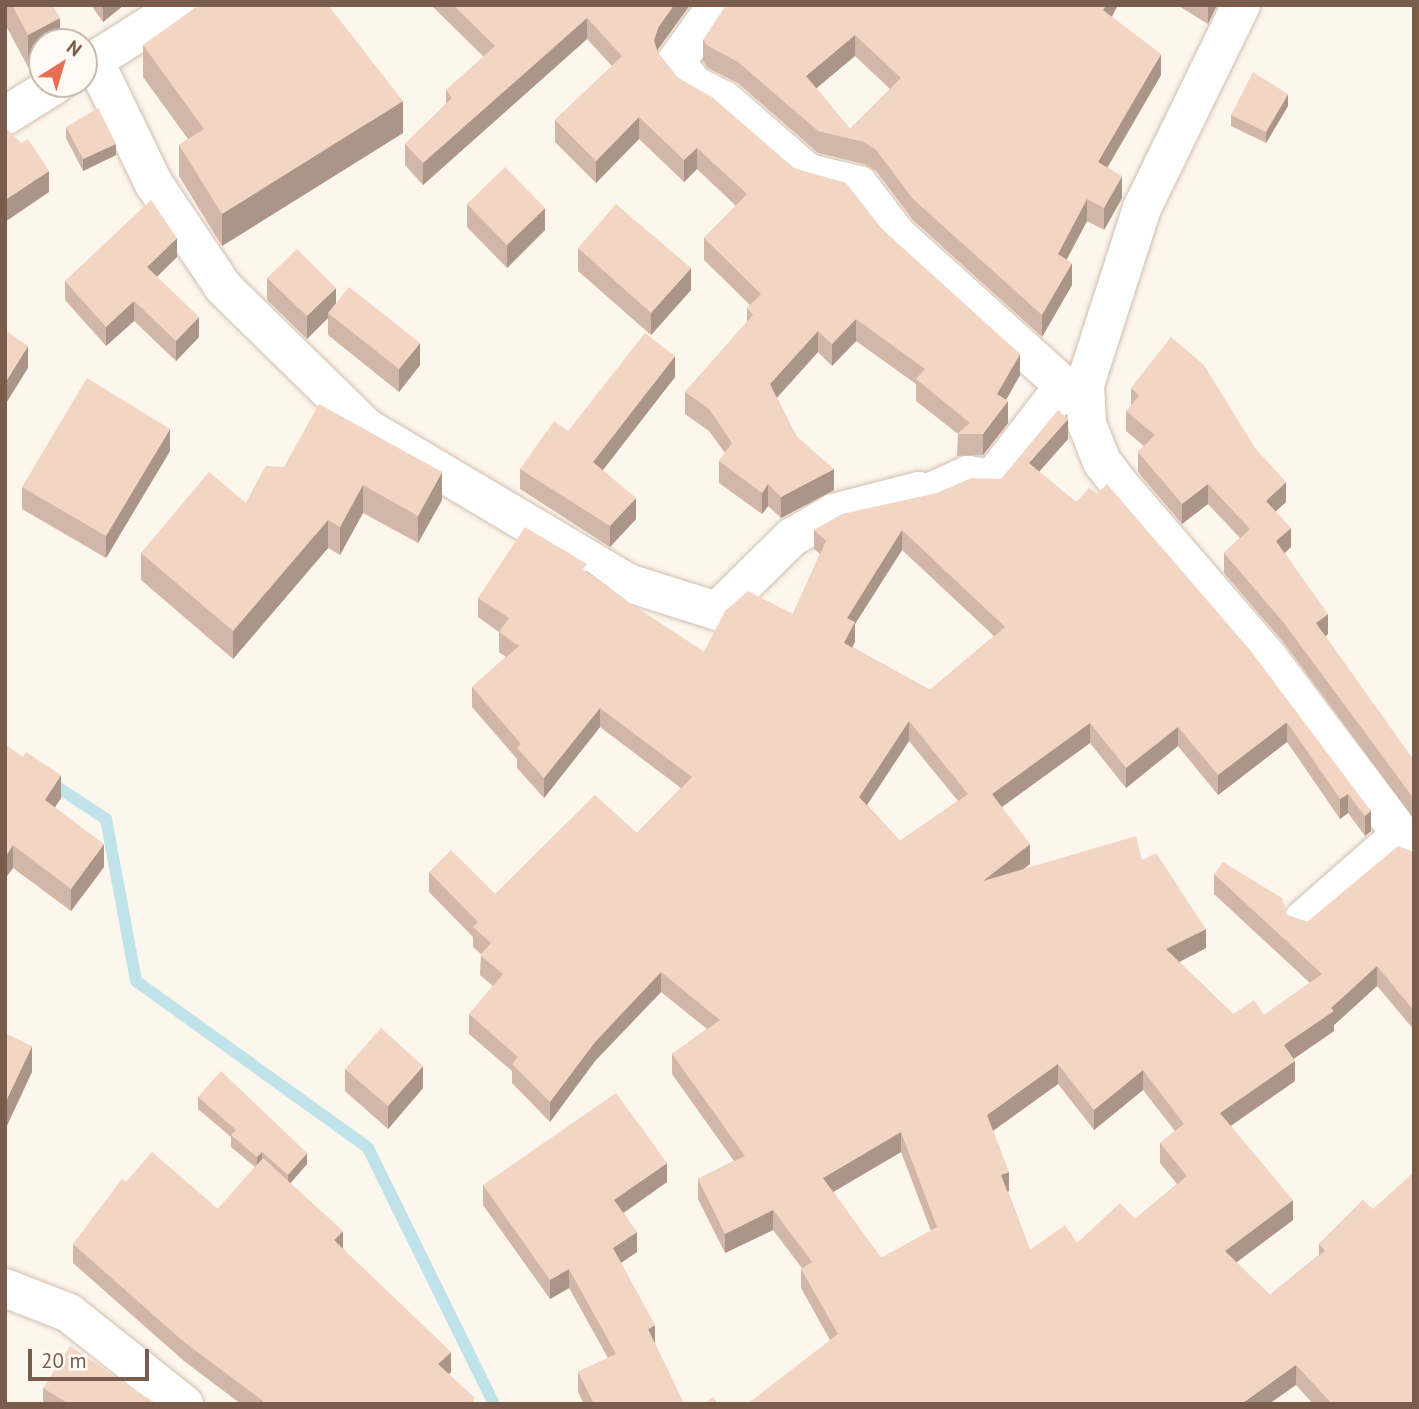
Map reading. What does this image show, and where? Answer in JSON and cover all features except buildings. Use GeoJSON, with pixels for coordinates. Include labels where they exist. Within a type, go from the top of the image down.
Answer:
{"type":"FeatureCollection","features":[{"type":"Feature","properties":{"kind":"street"},"geometry":{"type":"LineString","coordinates":[[98,58],[182,5]]}},
{"type":"Feature","properties":{"kind":"street"},"geometry":{"type":"LineString","coordinates":[[98,81],[154,184],[224,288],[367,428],[628,583],[717,611],[792,537],[834,513],[919,491],[931,492],[968,475],[992,479],[1085,385],[1142,208],[1241,5]]}},
{"type":"Feature","properties":{"kind":"street"},"geometry":{"type":"LineString","coordinates":[[715,8],[676,62],[694,85],[724,100],[808,173],[859,185],[897,235],[1074,396],[1102,462],[1267,656],[1407,843],[1303,920]]}},
{"type":"Feature","properties":{"kind":"street"},"geometry":{"type":"LineString","coordinates":[[5,116],[34,98]]}},
{"type":"Feature","properties":{"kind":"street"},"geometry":{"type":"LineString","coordinates":[[5,1288],[69,1313],[184,1404]]}},
{"type":"Feature","properties":{"kind":"waterway"},"geometry":{"type":"LineString","coordinates":[[48,781],[106,819],[136,981],[368,1148],[494,1404]]}}]}
